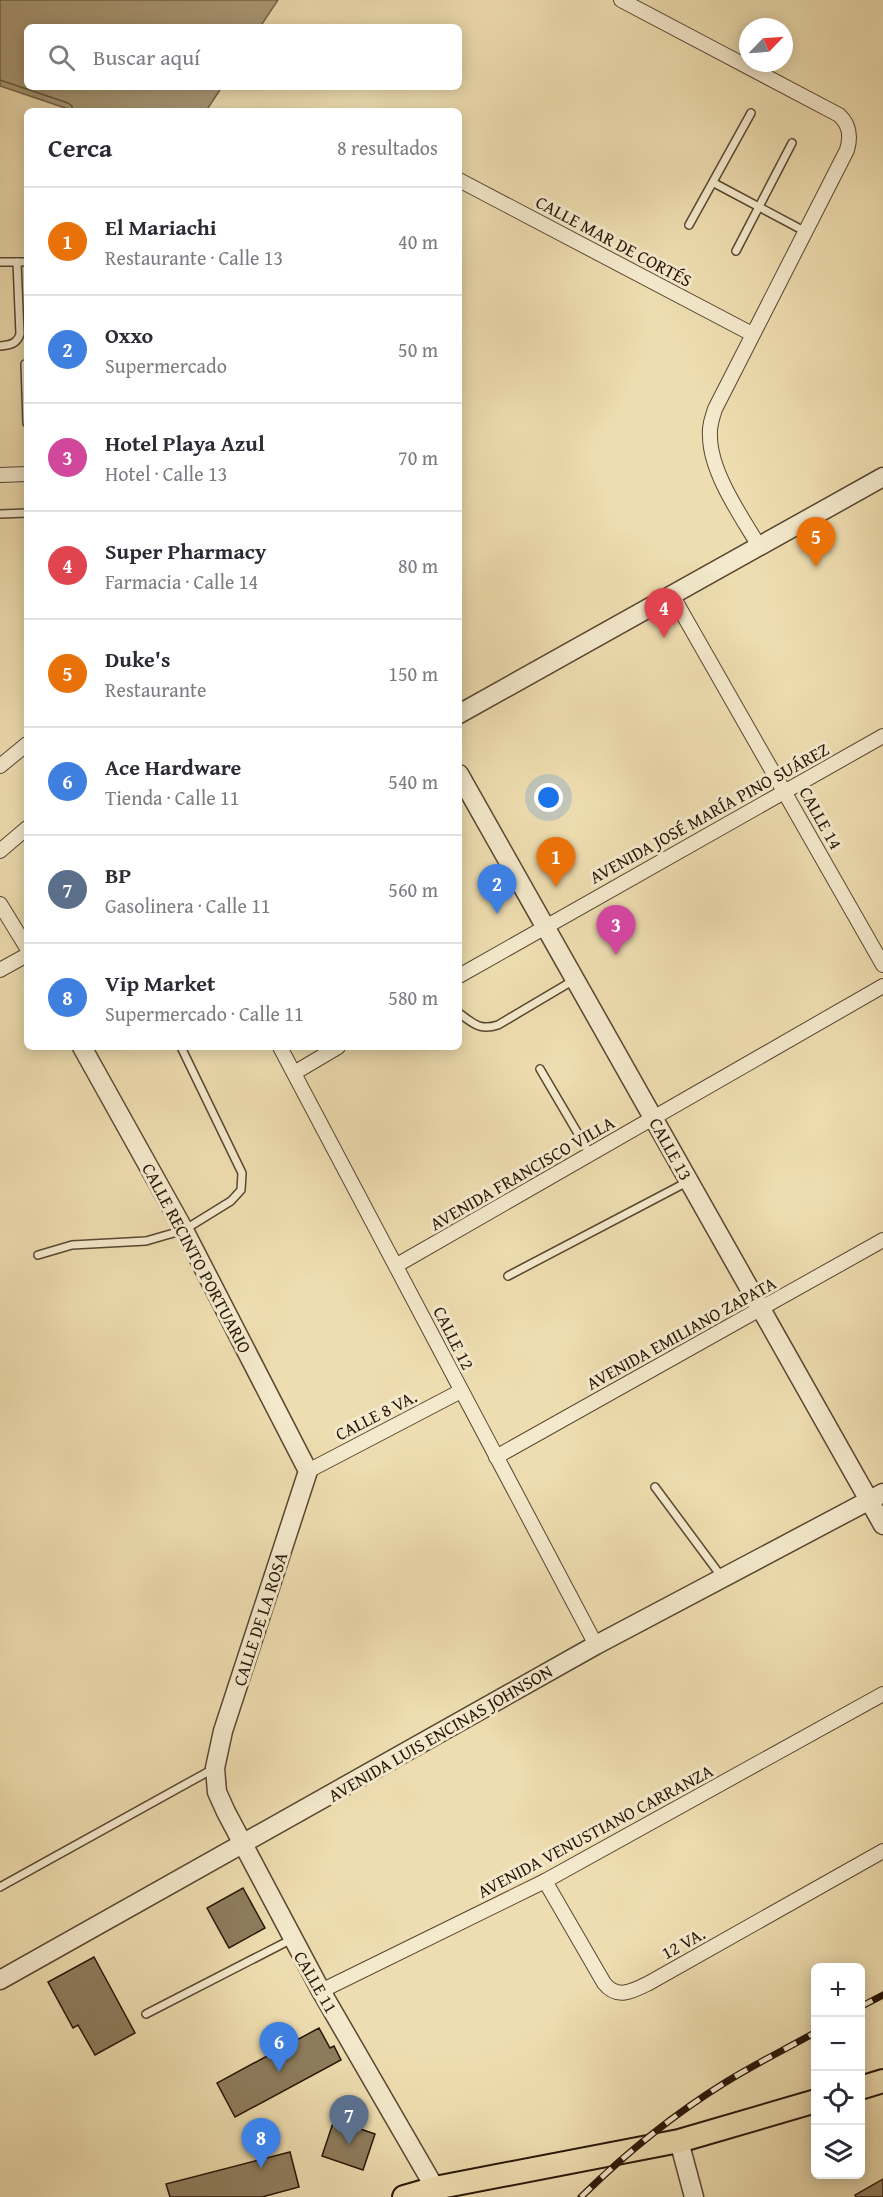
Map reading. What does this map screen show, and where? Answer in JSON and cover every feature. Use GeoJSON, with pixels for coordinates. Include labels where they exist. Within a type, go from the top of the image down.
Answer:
{"type":"FeatureCollection","features":[{"type":"Feature","properties":{"kind":"main road"},"geometry":{"type":"LineString","coordinates":[[865,2087],[883,2080]]}},
{"type":"Feature","properties":{"kind":"main road"},"geometry":{"type":"LineString","coordinates":[[404,2197],[679,2141],[811,2102]]}},
{"type":"Feature","properties":{"kind":"street"},"geometry":{"type":"LineString","coordinates":[[621,0],[829,110],[845,121],[849,130],[849,141],[806,232],[715,409],[710,436],[711,452],[736,508],[759,546]]}},
{"type":"Feature","properties":{"kind":"street","name":"CALLE MAR DE CORTÉS"},"geometry":{"type":"LineString","coordinates":[[462,182],[752,334]]}},
{"type":"Feature","properties":{"kind":"street"},"geometry":{"type":"LineString","coordinates":[[0,475],[24,474]]}},
{"type":"Feature","properties":{"kind":"street"},"geometry":{"type":"LineString","coordinates":[[462,712],[883,477]]}},
{"type":"Feature","properties":{"kind":"street","name":"CALLE 14"},"geometry":{"type":"LineString","coordinates":[[672,595],[883,965]]}},
{"type":"Feature","properties":{"kind":"street","name":"AVENIDA JOSÉ MARÍA PINO SUÁREZ"},"geometry":{"type":"LineString","coordinates":[[462,974],[883,736]]}},
{"type":"Feature","properties":{"kind":"street"},"geometry":{"type":"LineString","coordinates":[[0,766],[24,746]]}},
{"type":"Feature","properties":{"kind":"street","name":"CALLE 13"},"geometry":{"type":"LineString","coordinates":[[462,779],[760,1310],[876,1497],[883,1525]]}},
{"type":"Feature","properties":{"kind":"street"},"geometry":{"type":"LineString","coordinates":[[0,851],[24,831]]}},
{"type":"Feature","properties":{"kind":"street"},"geometry":{"type":"LineString","coordinates":[[0,904],[24,943]]}},
{"type":"Feature","properties":{"kind":"street"},"geometry":{"type":"LineString","coordinates":[[0,970],[24,957]]}},
{"type":"Feature","properties":{"kind":"street","name":"AVENIDA FRANCISCO VILLA"},"geometry":{"type":"LineString","coordinates":[[397,1265],[883,986]]}},
{"type":"Feature","properties":{"kind":"street","name":"CALLE RECINTO PORTUARIO"},"geometry":{"type":"LineString","coordinates":[[84,1050],[184,1230],[308,1471]]}},
{"type":"Feature","properties":{"kind":"street","name":"CALLE 12"},"geometry":{"type":"LineString","coordinates":[[282,1050],[596,1645]]}},
{"type":"Feature","properties":{"kind":"street"},"geometry":{"type":"LineString","coordinates":[[294,1073],[333,1050]]}},
{"type":"Feature","properties":{"kind":"street","name":"AVENIDA EMILIANO ZAPATA"},"geometry":{"type":"LineString","coordinates":[[496,1457],[883,1240]]}},
{"type":"Feature","properties":{"kind":"street","name":"CALLE 8 VA."},"geometry":{"type":"LineString","coordinates":[[308,1471],[461,1391]]}},
{"type":"Feature","properties":{"kind":"street","name":"CALLE DE LA ROSA"},"geometry":{"type":"LineString","coordinates":[[215,1768],[223,1731],[308,1471]]}},
{"type":"Feature","properties":{"kind":"street","name":"AVENIDA LUIS ENCINAS JOHNSON"},"geometry":{"type":"LineString","coordinates":[[0,1980],[596,1645],[876,1497]]}},
{"type":"Feature","properties":{"kind":"street","name":"AVENIDA VENUSTIANO CARRANZA"},"geometry":{"type":"LineString","coordinates":[[321,1992],[545,1881],[883,1694]]}},
{"type":"Feature","properties":{"kind":"street","name":"CALLE 11"},"geometry":{"type":"LineString","coordinates":[[215,1768],[217,1792],[242,1845],[321,1992],[434,2192]]}},
{"type":"Feature","properties":{"kind":"street","name":"12 VA."},"geometry":{"type":"LineString","coordinates":[[545,1881],[604,1983],[609,1990],[624,1994],[649,1983],[883,1851]]}},
{"type":"Feature","properties":{"kind":"street"},"geometry":{"type":"LineString","coordinates":[[679,2141],[694,2197]]}},
{"type":"Feature","properties":{"kind":"lane"},"geometry":{"type":"LineString","coordinates":[[689,225],[751,113]]}},
{"type":"Feature","properties":{"kind":"lane"},"geometry":{"type":"LineString","coordinates":[[736,251],[792,143]]}},
{"type":"Feature","properties":{"kind":"lane"},"geometry":{"type":"LineString","coordinates":[[714,183],[806,232]]}},
{"type":"Feature","properties":{"kind":"lane"},"geometry":{"type":"LineString","coordinates":[[0,262],[24,262]]}},
{"type":"Feature","properties":{"kind":"lane"},"geometry":{"type":"LineString","coordinates":[[0,346],[17,341],[20,333],[17,262]]}},
{"type":"Feature","properties":{"kind":"lane"},"geometry":{"type":"LineString","coordinates":[[0,514],[24,513]]}},
{"type":"Feature","properties":{"kind":"lane"},"geometry":{"type":"LineString","coordinates":[[462,1015],[482,1028],[489,1028],[576,979]]}},
{"type":"Feature","properties":{"kind":"lane"},"geometry":{"type":"LineString","coordinates":[[38,1255],[72,1245],[146,1241],[184,1230],[231,1201],[241,1190],[242,1173],[182,1050]]}},
{"type":"Feature","properties":{"kind":"lane"},"geometry":{"type":"LineString","coordinates":[[540,1069],[590,1155]]}},
{"type":"Feature","properties":{"kind":"lane"},"geometry":{"type":"LineString","coordinates":[[508,1276],[688,1181]]}},
{"type":"Feature","properties":{"kind":"lane"},"geometry":{"type":"LineString","coordinates":[[655,1487],[722,1578]]}},
{"type":"Feature","properties":{"kind":"lane"},"geometry":{"type":"LineString","coordinates":[[0,1887],[215,1768]]}},
{"type":"Feature","properties":{"kind":"lane"},"geometry":{"type":"LineString","coordinates":[[146,2014],[292,1939]]}},
{"type":"Feature","properties":{"kind":"water"},"geometry":{"type":"Polygon","coordinates":[[[0,0],[278,0],[262,24],[24,24],[24,90],[220,90],[208,108],[65,108],[0,86],[0,0]]]}},
{"type":"Feature","properties":{"kind":"building"},"geometry":{"type":"Polygon","coordinates":[[[243,1888],[265,1928],[229,1948],[207,1908],[243,1888]]]}},
{"type":"Feature","properties":{"kind":"building"},"geometry":{"type":"Polygon","coordinates":[[[94,1957],[135,2033],[95,2055],[78,2025],[73,2028],[48,1982],[94,1957]]]}},
{"type":"Feature","properties":{"kind":"building"},"geometry":{"type":"Polygon","coordinates":[[[319,2028],[330,2048],[334,2046],[341,2060],[235,2117],[217,2083],[319,2028]]]}},
{"type":"Feature","properties":{"kind":"building"},"geometry":{"type":"Polygon","coordinates":[[[334,2120],[375,2134],[363,2170],[322,2156],[334,2120]]]}},
{"type":"Feature","properties":{"kind":"building"},"geometry":{"type":"Polygon","coordinates":[[[290,2152],[299,2187],[262,2197],[170,2197],[166,2184],[290,2152]]]}},
{"type":"Feature","properties":{"kind":"building"},"geometry":{"type":"Polygon","coordinates":[[[883,2179],[883,2197],[856,2197],[855,2195],[883,2179]]]}},
{"type":"Feature","properties":{"kind":"railway"},"geometry":{"type":"LineString","coordinates":[[865,2004],[883,1995]]}},
{"type":"Feature","properties":{"kind":"railway"},"geometry":{"type":"LineString","coordinates":[[581,2197],[615,2165],[688,2107],[737,2075],[811,2035]]}},
{"type":"Feature","properties":{"kind":"place","name":"Duke's"},"geometry":{"type":"Point","coordinates":[816,567]}},
{"type":"Feature","properties":{"kind":"place","name":"Super Pharmacy"},"geometry":{"type":"Point","coordinates":[664,638]}},
{"type":"Feature","properties":{"kind":"place","name":"El Mariachi"},"geometry":{"type":"Point","coordinates":[556,887]}},
{"type":"Feature","properties":{"kind":"place","name":"Oxxo"},"geometry":{"type":"Point","coordinates":[497,914]}},
{"type":"Feature","properties":{"kind":"place","name":"Hotel Playa Azul"},"geometry":{"type":"Point","coordinates":[616,955]}},
{"type":"Feature","properties":{"kind":"place","name":"Ace Hardware"},"geometry":{"type":"Point","coordinates":[279,2072]}},
{"type":"Feature","properties":{"kind":"place","name":"BP"},"geometry":{"type":"Point","coordinates":[349,2145]}},
{"type":"Feature","properties":{"kind":"place","name":"Vip Market"},"geometry":{"type":"Point","coordinates":[261,2168]}}]}
